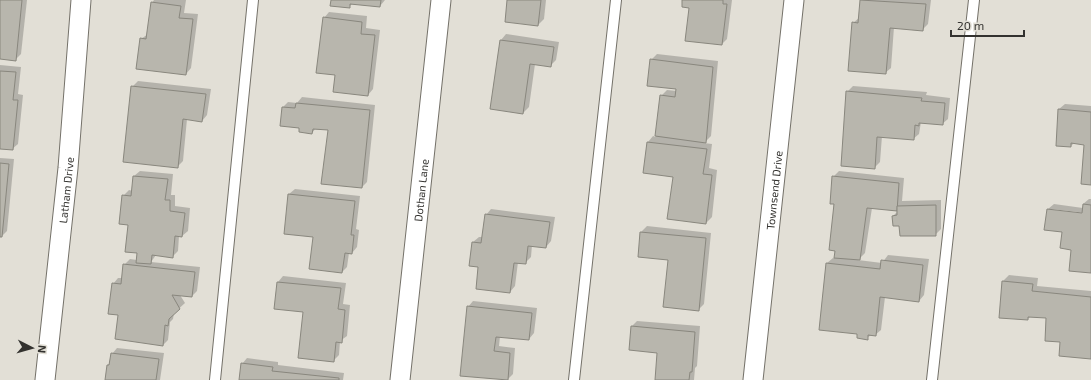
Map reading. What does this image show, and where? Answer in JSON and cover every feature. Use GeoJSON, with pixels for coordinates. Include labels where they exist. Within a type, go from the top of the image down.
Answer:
{"type":"FeatureCollection","features":[{"type":"Feature","properties":{"kind":"street","name":"Latham Drive"},"geometry":{"type":"LineString","coordinates":[[45,380],[68,168],[81,0]]}},
{"type":"Feature","properties":{"kind":"street","name":"Dothan Lane"},"geometry":{"type":"LineString","coordinates":[[400,380],[441,0]]}},
{"type":"Feature","properties":{"kind":"street","name":"Townsend Drive"},"geometry":{"type":"LineString","coordinates":[[753,380],[794,0]]}},
{"type":"Feature","properties":{"kind":"lane"},"geometry":{"type":"LineString","coordinates":[[215,380],[253,0]]}},
{"type":"Feature","properties":{"kind":"lane"},"geometry":{"type":"LineString","coordinates":[[574,380],[616,0]]}},
{"type":"Feature","properties":{"kind":"lane"},"geometry":{"type":"LineString","coordinates":[[932,380],[974,0]]}},
{"type":"Feature","properties":{"kind":"building"},"geometry":{"type":"Polygon","coordinates":[[[0,0],[22,0],[16,61],[0,59],[0,0]]]}},
{"type":"Feature","properties":{"kind":"building"},"geometry":{"type":"Polygon","coordinates":[[[331,0],[381,0],[380,7],[350,4],[350,8],[330,6],[331,0]]]}},
{"type":"Feature","properties":{"kind":"building"},"geometry":{"type":"Polygon","coordinates":[[[507,0],[541,0],[538,26],[505,22],[507,0]]]}},
{"type":"Feature","properties":{"kind":"building"},"geometry":{"type":"Polygon","coordinates":[[[682,0],[723,0],[723,4],[727,4],[722,45],[685,41],[689,8],[682,7],[682,0]]]}},
{"type":"Feature","properties":{"kind":"building"},"geometry":{"type":"Polygon","coordinates":[[[860,0],[926,4],[923,31],[890,28],[886,74],[848,71],[852,22],[858,23],[860,0]]]}},
{"type":"Feature","properties":{"kind":"building"},"geometry":{"type":"Polygon","coordinates":[[[151,2],[181,6],[179,18],[193,19],[186,75],[136,69],[140,38],[146,39],[151,2]]]}},
{"type":"Feature","properties":{"kind":"building"},"geometry":{"type":"Polygon","coordinates":[[[323,17],[362,22],[361,34],[375,35],[368,96],[333,92],[335,75],[316,73],[323,17]]]}},
{"type":"Feature","properties":{"kind":"building"},"geometry":{"type":"Polygon","coordinates":[[[500,40],[554,47],[551,67],[530,64],[523,114],[490,109],[500,40]]]}},
{"type":"Feature","properties":{"kind":"building"},"geometry":{"type":"Polygon","coordinates":[[[650,59],[713,67],[706,143],[655,136],[660,95],[675,97],[676,89],[647,86],[650,59]]]}},
{"type":"Feature","properties":{"kind":"building"},"geometry":{"type":"Polygon","coordinates":[[[0,71],[16,72],[13,100],[18,100],[13,150],[0,149],[0,71]]]}},
{"type":"Feature","properties":{"kind":"building"},"geometry":{"type":"Polygon","coordinates":[[[131,86],[206,94],[202,122],[183,119],[178,168],[123,162],[131,86]]]}},
{"type":"Feature","properties":{"kind":"building"},"geometry":{"type":"Polygon","coordinates":[[[846,91],[922,98],[921,101],[945,103],[943,125],[919,123],[919,126],[915,125],[914,140],[877,137],[875,169],[841,166],[846,91]]]}},
{"type":"Feature","properties":{"kind":"building"},"geometry":{"type":"Polygon","coordinates":[[[296,103],[370,110],[362,188],[321,184],[328,130],[313,129],[312,134],[299,132],[299,128],[280,126],[282,107],[295,108],[296,103]]]}},
{"type":"Feature","properties":{"kind":"building"},"geometry":{"type":"Polygon","coordinates":[[[1058,109],[1091,112],[1091,185],[1081,184],[1084,145],[1071,143],[1071,147],[1056,146],[1058,109]]]}},
{"type":"Feature","properties":{"kind":"building"},"geometry":{"type":"Polygon","coordinates":[[[647,142],[707,149],[703,174],[712,175],[706,224],[667,219],[673,177],[643,173],[647,142]]]}},
{"type":"Feature","properties":{"kind":"building"},"geometry":{"type":"Polygon","coordinates":[[[0,163],[9,164],[2,237],[0,237],[0,163]]]}},
{"type":"Feature","properties":{"kind":"building"},"geometry":{"type":"Polygon","coordinates":[[[133,176],[168,179],[165,200],[170,200],[170,211],[185,213],[182,237],[175,236],[173,258],[152,255],[151,264],[136,263],[137,253],[125,252],[128,225],[119,224],[122,195],[131,196],[133,176]]]}},
{"type":"Feature","properties":{"kind":"building"},"geometry":{"type":"Polygon","coordinates":[[[832,176],[899,183],[897,211],[867,208],[860,260],[834,258],[835,251],[829,250],[834,204],[830,204],[832,176]]]}},
{"type":"Feature","properties":{"kind":"building"},"geometry":{"type":"Polygon","coordinates":[[[288,194],[355,201],[351,235],[354,235],[352,254],[345,253],[342,273],[309,269],[313,237],[284,234],[288,194]]]}},
{"type":"Feature","properties":{"kind":"building"},"geometry":{"type":"Polygon","coordinates":[[[1083,204],[1091,205],[1091,273],[1069,271],[1071,250],[1060,248],[1062,232],[1044,230],[1047,209],[1082,213],[1083,204]]]}},
{"type":"Feature","properties":{"kind":"building"},"geometry":{"type":"Polygon","coordinates":[[[936,205],[936,236],[900,236],[899,226],[893,226],[892,216],[897,215],[897,206],[936,205]]]}},
{"type":"Feature","properties":{"kind":"building"},"geometry":{"type":"Polygon","coordinates":[[[485,214],[550,222],[546,248],[528,246],[526,264],[514,263],[510,293],[476,289],[478,267],[469,266],[472,242],[481,243],[485,214]]]}},
{"type":"Feature","properties":{"kind":"building"},"geometry":{"type":"Polygon","coordinates":[[[640,232],[706,238],[699,311],[663,307],[668,260],[638,257],[640,232]]]}},
{"type":"Feature","properties":{"kind":"building"},"geometry":{"type":"Polygon","coordinates":[[[881,260],[923,265],[919,302],[880,297],[876,336],[868,335],[868,340],[857,338],[857,334],[819,330],[826,263],[880,269],[881,260]]]}},
{"type":"Feature","properties":{"kind":"building"},"geometry":{"type":"Polygon","coordinates":[[[123,264],[195,272],[192,297],[172,295],[180,309],[169,319],[168,326],[165,325],[163,346],[115,339],[118,315],[108,314],[112,283],[121,284],[123,264]]]}},
{"type":"Feature","properties":{"kind":"building"},"geometry":{"type":"Polygon","coordinates":[[[1002,281],[1033,284],[1032,291],[1091,297],[1091,359],[1059,356],[1060,342],[1045,341],[1046,318],[1028,317],[1028,320],[999,318],[1002,281]]]}},
{"type":"Feature","properties":{"kind":"building"},"geometry":{"type":"Polygon","coordinates":[[[277,282],[341,288],[338,309],[345,310],[342,343],[336,342],[334,362],[298,358],[303,312],[274,309],[277,282]]]}},
{"type":"Feature","properties":{"kind":"building"},"geometry":{"type":"Polygon","coordinates":[[[467,306],[532,313],[529,340],[496,337],[494,351],[510,353],[508,380],[460,376],[467,306]]]}},
{"type":"Feature","properties":{"kind":"building"},"geometry":{"type":"Polygon","coordinates":[[[631,326],[695,332],[692,372],[690,372],[689,380],[655,380],[657,353],[629,350],[631,326]]]}},
{"type":"Feature","properties":{"kind":"building"},"geometry":{"type":"Polygon","coordinates":[[[111,353],[159,359],[156,380],[105,380],[107,365],[109,365],[111,353]]]}},
{"type":"Feature","properties":{"kind":"building"},"geometry":{"type":"Polygon","coordinates":[[[241,363],[273,367],[272,371],[339,378],[339,380],[239,380],[241,363]]]}}]}
